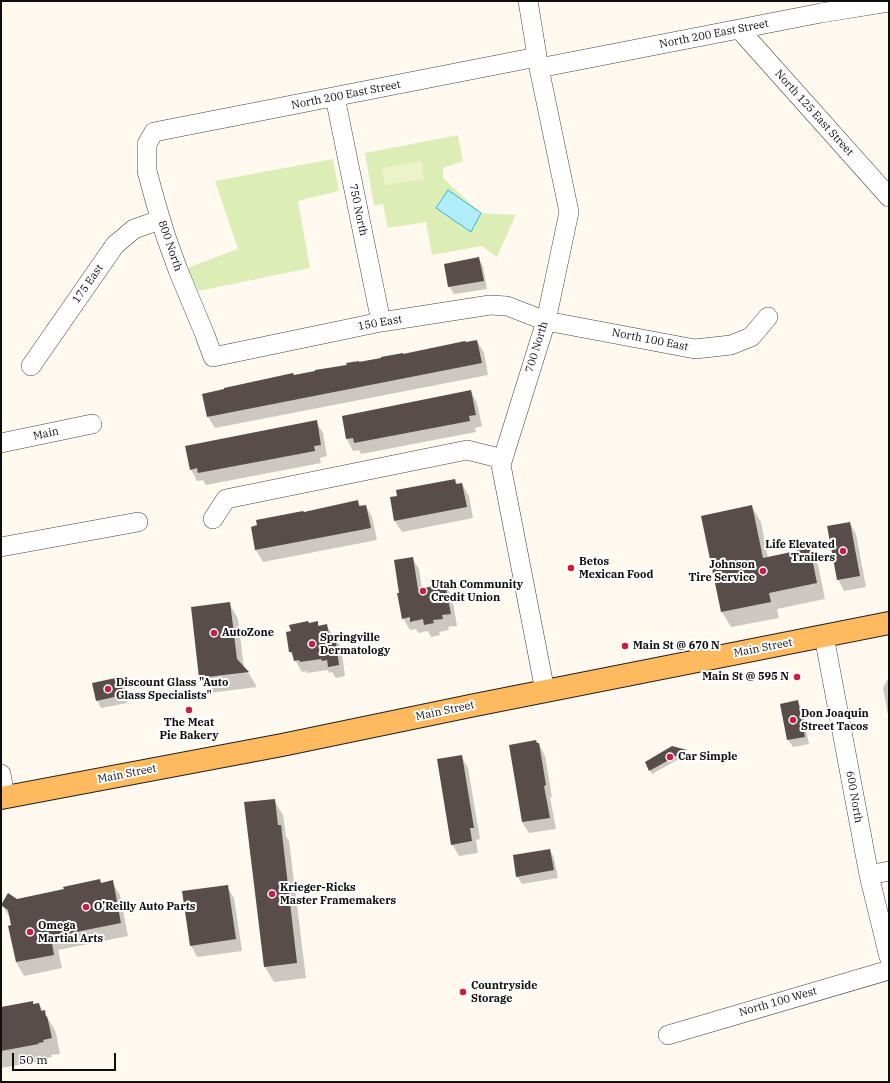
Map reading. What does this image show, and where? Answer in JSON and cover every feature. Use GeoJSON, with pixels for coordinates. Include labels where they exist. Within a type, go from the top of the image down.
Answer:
{"type":"FeatureCollection","features":[{"type":"Feature","properties":{"kind":"main road","name":"Main Street"},"geometry":{"type":"LineString","coordinates":[[3,798],[282,745],[889,623]]}},
{"type":"Feature","properties":{"kind":"street","name":"700 North"},"geometry":{"type":"LineString","coordinates":[[528,1],[538,62],[569,212],[546,321],[501,465],[545,691]]}},
{"type":"Feature","properties":{"kind":"street","name":"North 200 East Street"},"geometry":{"type":"LineString","coordinates":[[154,132],[336,97],[739,29],[820,7],[889,2]]}},
{"type":"Feature","properties":{"kind":"street","name":"North 125 East Street"},"geometry":{"type":"LineString","coordinates":[[739,29],[889,197]]}},
{"type":"Feature","properties":{"kind":"street","name":"750 North"},"geometry":{"type":"LineString","coordinates":[[336,97],[381,322]]}},
{"type":"Feature","properties":{"kind":"street","name":"800 North"},"geometry":{"type":"LineString","coordinates":[[154,132],[147,144],[147,171],[160,220],[178,270],[213,356]]}},
{"type":"Feature","properties":{"kind":"street","name":"175 East"},"geometry":{"type":"LineString","coordinates":[[31,366],[115,245],[134,229],[160,220]]}},
{"type":"Feature","properties":{"kind":"street","name":"150 East"},"geometry":{"type":"LineString","coordinates":[[213,356],[381,322],[490,305],[507,306],[546,321]]}},
{"type":"Feature","properties":{"kind":"street","name":"North 100 East"},"geometry":{"type":"LineString","coordinates":[[546,321],[695,349],[731,345],[751,337],[768,317]]}},
{"type":"Feature","properties":{"kind":"street","name":"Main"},"geometry":{"type":"LineString","coordinates":[[1,444],[92,424]]}},
{"type":"Feature","properties":{"kind":"street"},"geometry":{"type":"LineString","coordinates":[[213,519],[226,499],[467,450],[503,459]]}},
{"type":"Feature","properties":{"kind":"street"},"geometry":{"type":"LineString","coordinates":[[1,548],[138,522]]}},
{"type":"Feature","properties":{"kind":"street","name":"600 North"},"geometry":{"type":"LineString","coordinates":[[824,636],[868,875],[889,957]]}},
{"type":"Feature","properties":{"kind":"street"},"geometry":{"type":"LineString","coordinates":[[1,774],[3,798]]}},
{"type":"Feature","properties":{"kind":"street"},"geometry":{"type":"LineString","coordinates":[[868,875],[889,871]]}},
{"type":"Feature","properties":{"kind":"street","name":"North 100 West"},"geometry":{"type":"LineString","coordinates":[[668,1035],[889,970]]}},
{"type":"Feature","properties":{"kind":"green space"},"geometry":{"type":"Polygon","coordinates":[[[458,135],[463,161],[443,168],[443,178],[481,213],[516,215],[497,257],[482,246],[432,255],[426,222],[388,228],[383,204],[374,206],[365,153],[458,135]]]}},
{"type":"Feature","properties":{"kind":"green space"},"geometry":{"type":"Polygon","coordinates":[[[333,159],[339,191],[298,201],[310,268],[199,291],[187,268],[238,249],[215,181],[333,159]]]}},
{"type":"Feature","properties":{"kind":"green space"},"geometry":{"type":"Polygon","coordinates":[[[421,161],[424,179],[385,185],[382,168],[421,161]]]}},
{"type":"Feature","properties":{"kind":"water"},"geometry":{"type":"Polygon","coordinates":[[[448,190],[481,213],[471,232],[436,208],[448,190]]]}},
{"type":"Feature","properties":{"kind":"building"},"geometry":{"type":"Polygon","coordinates":[[[479,257],[484,281],[448,287],[444,264],[479,257]]]}},
{"type":"Feature","properties":{"kind":"building"},"geometry":{"type":"Polygon","coordinates":[[[477,340],[482,363],[207,417],[202,394],[293,373],[294,375],[347,365],[346,363],[359,362],[465,341],[477,340]]]}},
{"type":"Feature","properties":{"kind":"building"},"geometry":{"type":"Polygon","coordinates":[[[471,390],[476,415],[469,416],[470,421],[354,443],[353,438],[346,439],[342,416],[471,390]]]}},
{"type":"Feature","properties":{"kind":"building"},"geometry":{"type":"Polygon","coordinates":[[[317,420],[321,445],[314,446],[315,451],[198,473],[197,468],[190,470],[185,446],[317,420]]]}},
{"type":"Feature","properties":{"kind":"building"},"geometry":{"type":"Polygon","coordinates":[[[455,479],[456,484],[462,483],[467,507],[394,521],[390,497],[397,496],[396,490],[455,479]]]}},
{"type":"Feature","properties":{"kind":"building"},"geometry":{"type":"Polygon","coordinates":[[[358,500],[359,506],[366,505],[371,528],[255,550],[251,527],[257,525],[256,520],[304,512],[358,500]]]}},
{"type":"Feature","properties":{"kind":"building","name":"Johnson Tire Service"},"geometry":{"type":"Polygon","coordinates":[[[752,505],[763,558],[810,548],[817,583],[769,593],[771,602],[721,612],[701,516],[752,505]]]}},
{"type":"Feature","properties":{"kind":"building","name":"Life Elevated Trailers"},"geometry":{"type":"Polygon","coordinates":[[[850,522],[860,576],[837,580],[827,526],[850,522]]]}},
{"type":"Feature","properties":{"kind":"building","name":"Utah Community Credit Union"},"geometry":{"type":"Polygon","coordinates":[[[413,557],[418,589],[445,584],[451,614],[442,615],[443,619],[433,620],[434,623],[424,625],[423,619],[410,622],[410,617],[402,619],[397,593],[399,593],[394,560],[413,557]]]}},
{"type":"Feature","properties":{"kind":"building","name":"AutoZone"},"geometry":{"type":"Polygon","coordinates":[[[230,602],[237,659],[249,672],[199,678],[191,607],[230,602]]]}},
{"type":"Feature","properties":{"kind":"building","name":"Springville Dermatology"},"geometry":{"type":"Polygon","coordinates":[[[308,621],[309,623],[318,621],[318,626],[327,624],[329,635],[335,634],[339,665],[328,667],[327,660],[322,661],[321,659],[300,662],[299,660],[294,661],[292,652],[289,652],[286,632],[291,631],[289,625],[308,621]]]}},
{"type":"Feature","properties":{"kind":"building","name":"Discount Glass \"Auto Glass Specialists\""},"geometry":{"type":"Polygon","coordinates":[[[120,677],[123,695],[96,701],[92,683],[120,677]]]}},
{"type":"Feature","properties":{"kind":"building","name":"Don Joaquin Street Tacos"},"geometry":{"type":"Polygon","coordinates":[[[798,700],[805,737],[787,740],[780,704],[798,700]]]}},
{"type":"Feature","properties":{"kind":"building"},"geometry":{"type":"Polygon","coordinates":[[[536,740],[537,743],[539,743],[546,785],[544,786],[550,818],[522,822],[509,745],[536,740]]]}},
{"type":"Feature","properties":{"kind":"building"},"geometry":{"type":"Polygon","coordinates":[[[672,746],[687,750],[649,771],[645,762],[672,746]]]}},
{"type":"Feature","properties":{"kind":"building"},"geometry":{"type":"Polygon","coordinates":[[[462,755],[474,828],[470,828],[472,841],[451,845],[437,759],[462,755]]]}},
{"type":"Feature","properties":{"kind":"building","name":"Krieger-Ricks Master Framemakers"},"geometry":{"type":"Polygon","coordinates":[[[275,799],[278,825],[281,825],[297,963],[264,967],[244,802],[275,799]]]}},
{"type":"Feature","properties":{"kind":"building"},"geometry":{"type":"Polygon","coordinates":[[[550,849],[554,870],[516,877],[513,855],[550,849]]]}},
{"type":"Feature","properties":{"kind":"building"},"geometry":{"type":"Polygon","coordinates":[[[100,879],[101,883],[113,880],[121,923],[51,937],[54,955],[16,962],[8,926],[11,925],[8,910],[1,905],[8,893],[17,899],[64,889],[63,887],[100,879]]]}},
{"type":"Feature","properties":{"kind":"building"},"geometry":{"type":"Polygon","coordinates":[[[228,885],[236,939],[190,946],[182,891],[228,885]]]}},
{"type":"Feature","properties":{"kind":"building"},"geometry":{"type":"Polygon","coordinates":[[[33,1001],[33,1004],[39,1003],[41,1011],[45,1010],[52,1038],[43,1040],[44,1042],[38,1043],[39,1044],[1,1051],[1,1007],[33,1001]]]}},
{"type":"Feature","properties":{"kind":"place","name":"Life Elevated Trailers"},"geometry":{"type":"Point","coordinates":[843,551]}},
{"type":"Feature","properties":{"kind":"place","name":"Betos Mexican Food"},"geometry":{"type":"Point","coordinates":[571,568]}},
{"type":"Feature","properties":{"kind":"place","name":"Johnson Tire Service"},"geometry":{"type":"Point","coordinates":[763,571]}},
{"type":"Feature","properties":{"kind":"place","name":"Utah Community Credit Union"},"geometry":{"type":"Point","coordinates":[423,591]}},
{"type":"Feature","properties":{"kind":"place","name":"AutoZone"},"geometry":{"type":"Point","coordinates":[214,633]}},
{"type":"Feature","properties":{"kind":"place","name":"Springville Dermatology"},"geometry":{"type":"Point","coordinates":[312,644]}},
{"type":"Feature","properties":{"kind":"place","name":"Main St @ 670 N"},"geometry":{"type":"Point","coordinates":[625,646]}},
{"type":"Feature","properties":{"kind":"place","name":"Main St @ 595 N"},"geometry":{"type":"Point","coordinates":[797,677]}},
{"type":"Feature","properties":{"kind":"place","name":"Discount Glass \"Auto Glass Specialists\""},"geometry":{"type":"Point","coordinates":[108,689]}},
{"type":"Feature","properties":{"kind":"place","name":"The Meat Pie Bakery"},"geometry":{"type":"Point","coordinates":[189,710]}},
{"type":"Feature","properties":{"kind":"place","name":"Don Joaquin Street Tacos"},"geometry":{"type":"Point","coordinates":[793,720]}},
{"type":"Feature","properties":{"kind":"place","name":"Car Simple"},"geometry":{"type":"Point","coordinates":[670,757]}},
{"type":"Feature","properties":{"kind":"place","name":"Krieger-Ricks Master Framemakers"},"geometry":{"type":"Point","coordinates":[272,894]}},
{"type":"Feature","properties":{"kind":"place","name":"O'Reilly Auto Parts"},"geometry":{"type":"Point","coordinates":[86,907]}},
{"type":"Feature","properties":{"kind":"place","name":"Omega Martial Arts"},"geometry":{"type":"Point","coordinates":[30,932]}},
{"type":"Feature","properties":{"kind":"place","name":"Countryside Storage"},"geometry":{"type":"Point","coordinates":[463,992]}}]}
